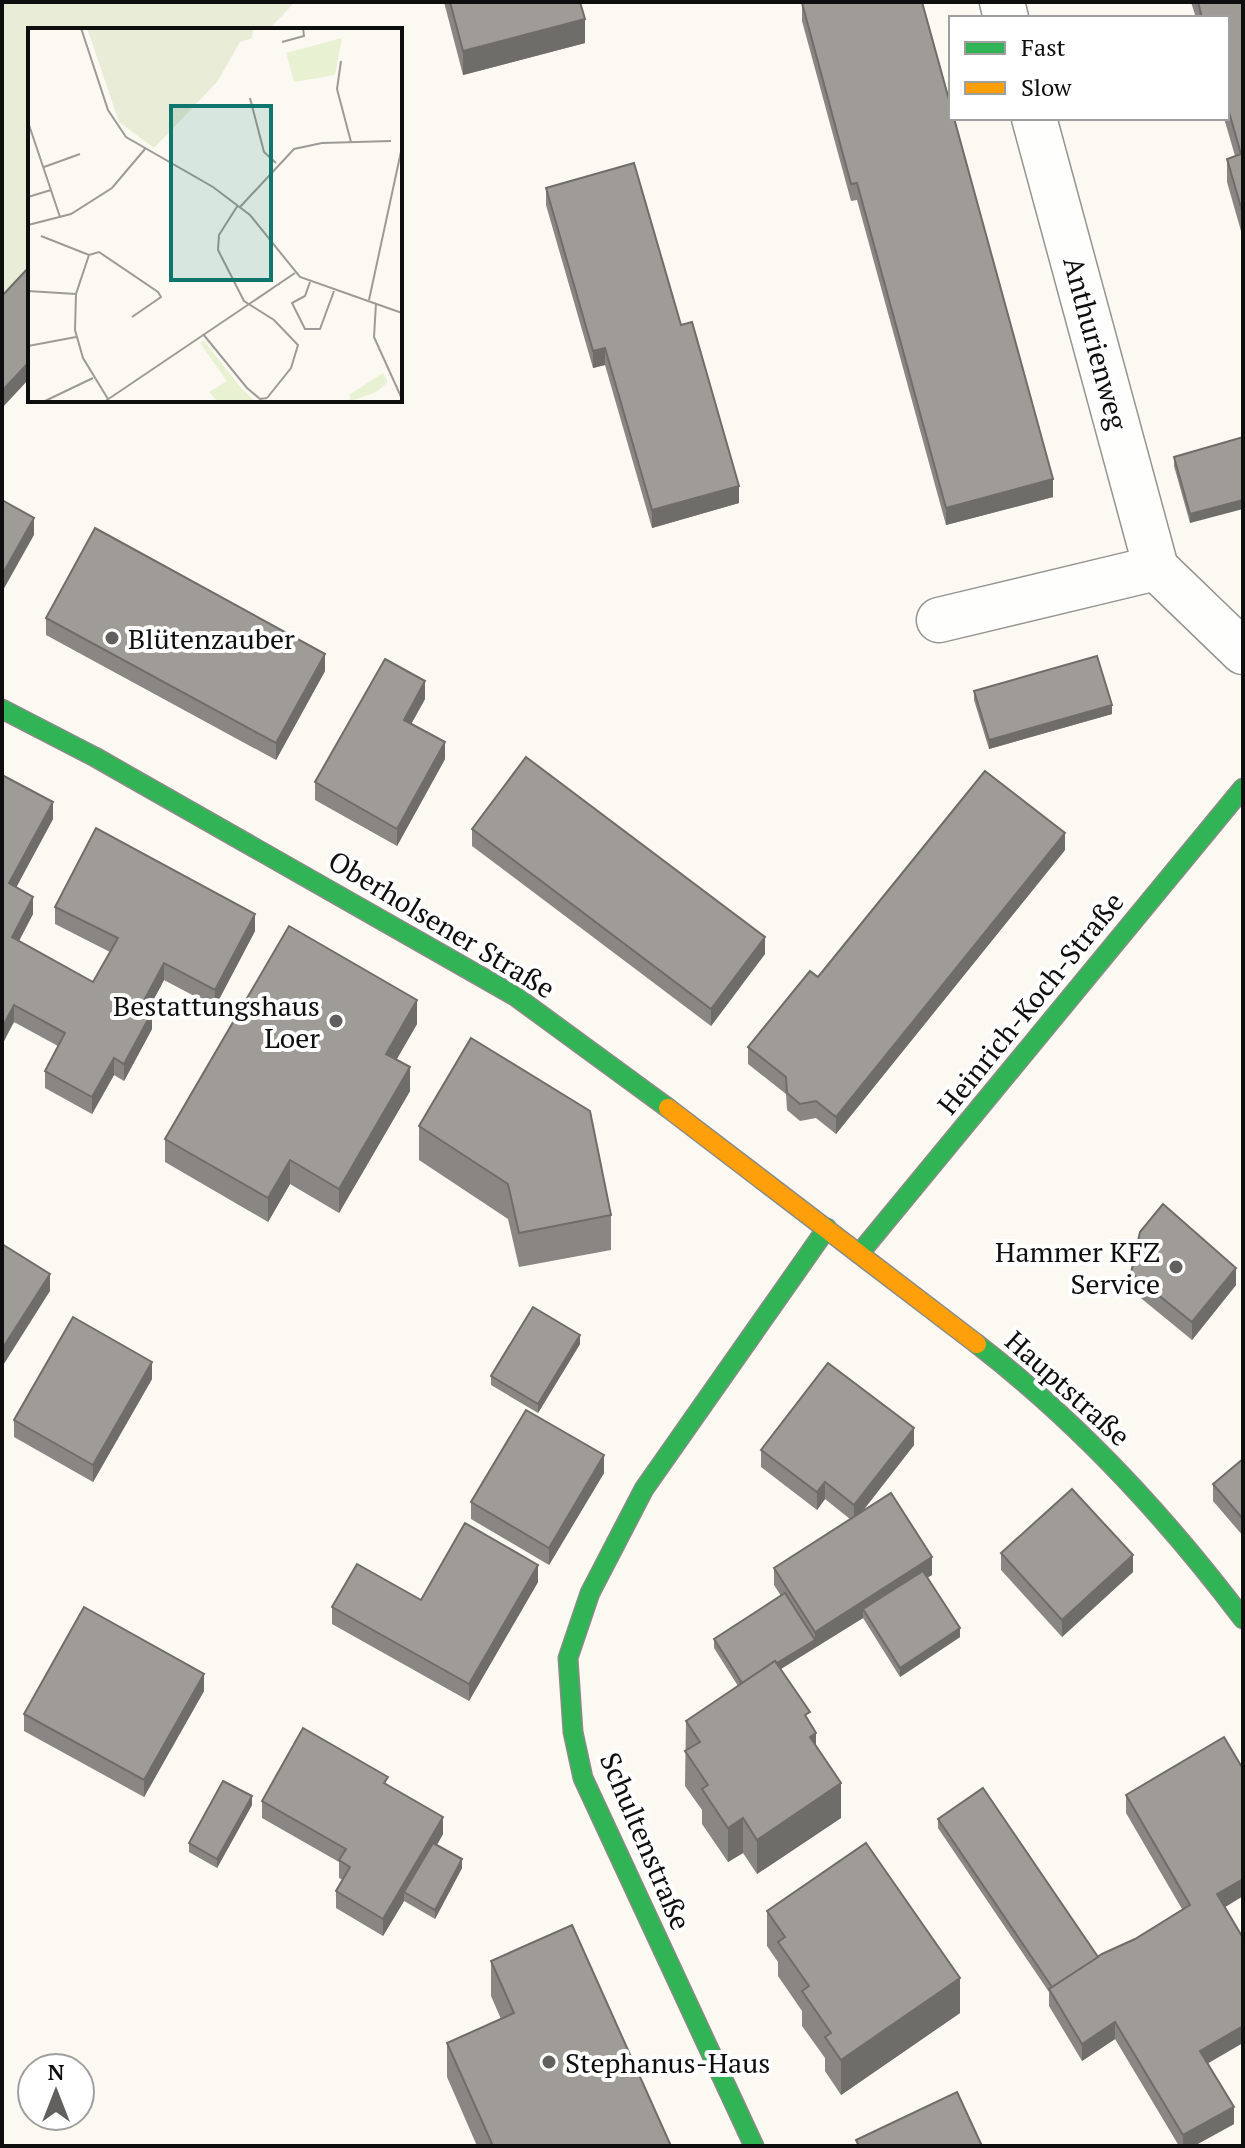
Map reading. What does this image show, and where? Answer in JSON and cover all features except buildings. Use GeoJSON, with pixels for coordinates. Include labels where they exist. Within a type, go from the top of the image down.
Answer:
{"type":"FeatureCollection","features":[{"type":"Feature","properties":{"kind":"street","name":"Anthurienweg"},"geometry":{"type":"LineString","coordinates":[[1035,120],[1156,568]]}},
{"type":"Feature","properties":{"kind":"street"},"geometry":{"type":"LineString","coordinates":[[939,620],[1156,568],[1243,652]]}},
{"type":"Feature","properties":{"kind":"street","name":"Oberholsener Straße"},"geometry":{"type":"LineString","coordinates":[[2,709],[177,803],[515,996],[827,1228]]}},
{"type":"Feature","properties":{"kind":"street","name":"Heinrich-Koch-Straße"},"geometry":{"type":"LineString","coordinates":[[859,1254],[1243,788]]}},
{"type":"Feature","properties":{"kind":"street","name":"Hauptstraße"},"geometry":{"type":"LineString","coordinates":[[827,1228],[981,1347],[1080,1433],[1147,1502],[1207,1571],[1243,1619]]}},
{"type":"Feature","properties":{"kind":"street","name":"Schultenstraße"},"geometry":{"type":"LineString","coordinates":[[754,2146],[583,1778],[573,1732],[568,1658],[590,1593],[644,1489],[827,1228]]}},
{"type":"Feature","properties":{"kind":"green space"},"geometry":{"type":"Polygon","coordinates":[[[2,2],[295,2],[270,28],[28,28],[28,285],[2,313],[2,2]]]}},
{"type":"Feature","properties":{"kind":"traffic: fast"},"geometry":{"type":"LineString","coordinates":[[2,709],[95,757],[515,996],[668,1108]]}},
{"type":"Feature","properties":{"kind":"traffic: fast"},"geometry":{"type":"LineString","coordinates":[[859,1254],[1243,788]]}},
{"type":"Feature","properties":{"kind":"traffic: fast"},"geometry":{"type":"LineString","coordinates":[[754,2146],[583,1778],[573,1732],[568,1658],[590,1593],[644,1489],[827,1228]]}},
{"type":"Feature","properties":{"kind":"traffic: fast"},"geometry":{"type":"LineString","coordinates":[[977,1344],[1050,1406],[1119,1472],[1183,1544],[1243,1619]]}},
{"type":"Feature","properties":{"kind":"traffic: slow"},"geometry":{"type":"LineString","coordinates":[[668,1108],[977,1344]]}},
{"type":"Feature","properties":{"kind":"place","name":"Blütenzauber"},"geometry":{"type":"Point","coordinates":[112,638]}},
{"type":"Feature","properties":{"kind":"place","name":"Bestattungshaus Loer"},"geometry":{"type":"Point","coordinates":[336,1021]}},
{"type":"Feature","properties":{"kind":"place","name":"Hammer KFZ Service"},"geometry":{"type":"Point","coordinates":[1176,1267]}},
{"type":"Feature","properties":{"kind":"place","name":"Stephanus-Haus"},"geometry":{"type":"Point","coordinates":[549,2062]}}]}
